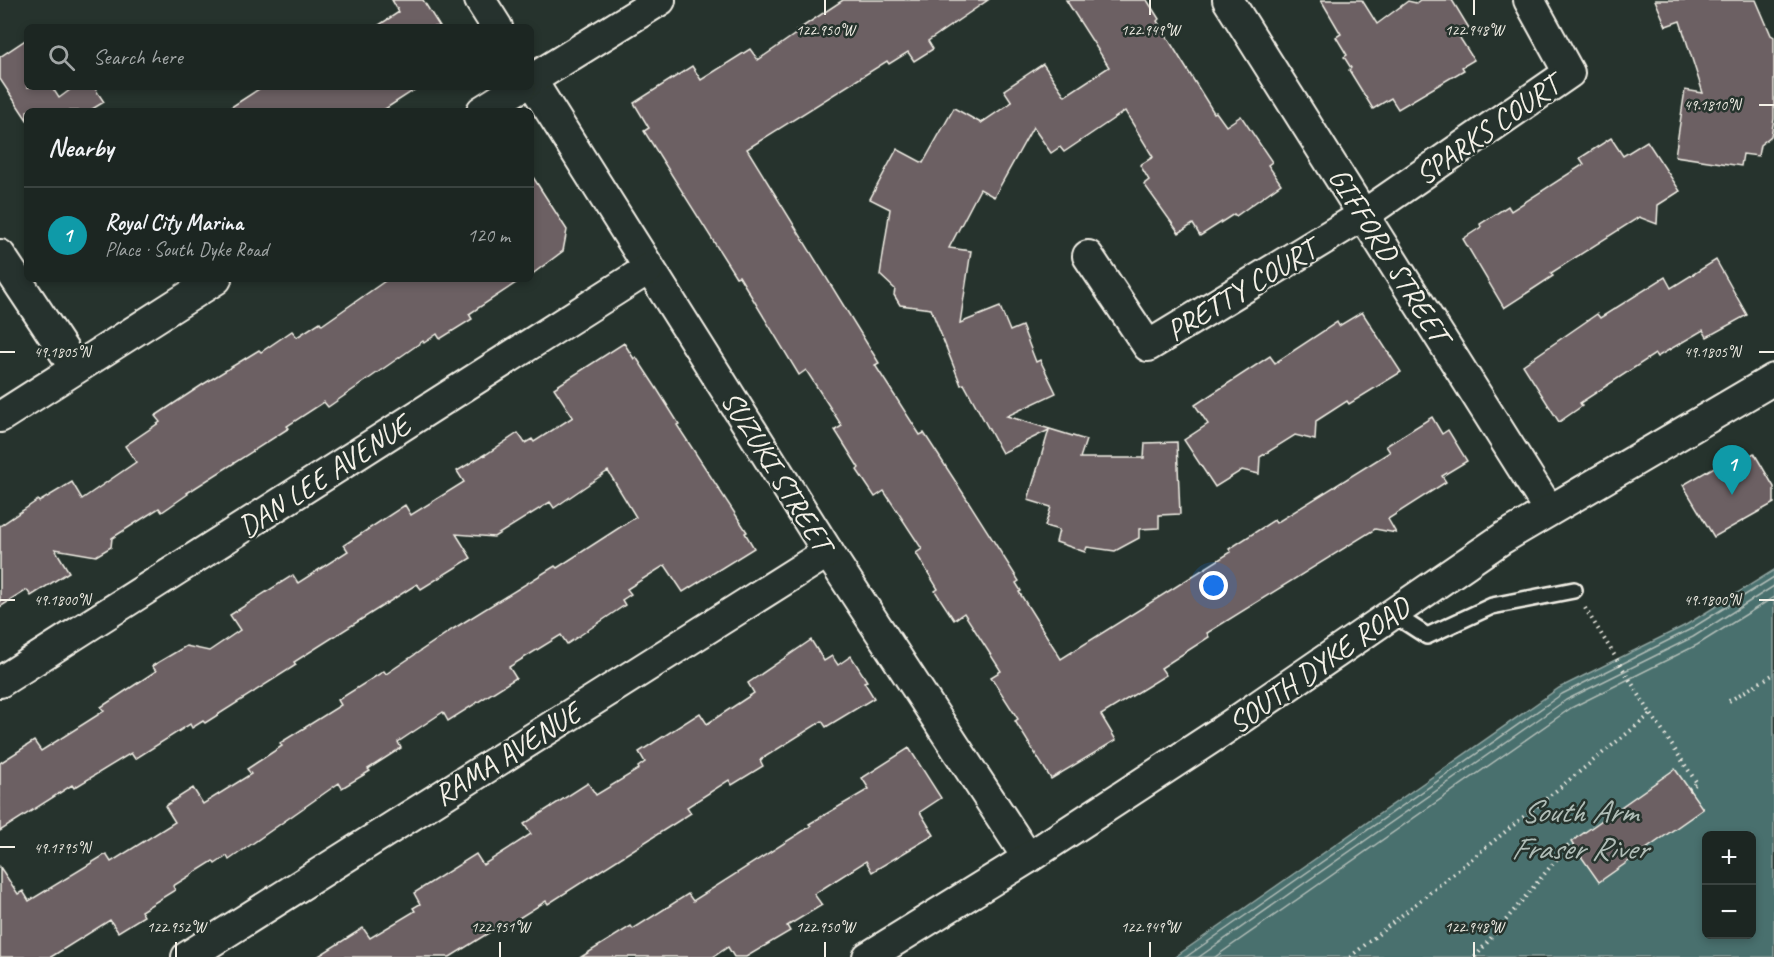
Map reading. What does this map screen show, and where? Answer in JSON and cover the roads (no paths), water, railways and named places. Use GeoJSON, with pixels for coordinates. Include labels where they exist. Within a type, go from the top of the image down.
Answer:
{"type":"FeatureCollection","features":[{"type":"Feature","properties":{"kind":"street"},"geometry":{"type":"LineString","coordinates":[[480,0],[495,24]]}},
{"type":"Feature","properties":{"kind":"street"},"geometry":{"type":"LineString","coordinates":[[534,78],[660,0]]}},
{"type":"Feature","properties":{"kind":"street","name":"GIFFORD STREET"},"geometry":{"type":"LineString","coordinates":[[1228,0],[1365,214],[1549,510]]}},
{"type":"Feature","properties":{"kind":"street","name":"SPARKS COURT"},"geometry":{"type":"LineString","coordinates":[[1365,214],[1569,73],[1529,0]]}},
{"type":"Feature","properties":{"kind":"street","name":"SUZUKI STREET"},"geometry":{"type":"LineString","coordinates":[[534,85],[828,552],[1028,858]]}},
{"type":"Feature","properties":{"kind":"street"},"geometry":{"type":"LineString","coordinates":[[488,108],[515,90]]}},
{"type":"Feature","properties":{"kind":"street","name":"PRETTY COURT"},"geometry":{"type":"LineString","coordinates":[[1088,256],[1148,346],[1365,214]]}},
{"type":"Feature","properties":{"kind":"street"},"geometry":{"type":"LineString","coordinates":[[0,255],[75,368]]}},
{"type":"Feature","properties":{"kind":"street","name":"DAN LEE AVENUE"},"geometry":{"type":"LineString","coordinates":[[0,682],[648,269]]}},
{"type":"Feature","properties":{"kind":"street"},"geometry":{"type":"LineString","coordinates":[[0,417],[211,282]]}},
{"type":"Feature","properties":{"kind":"street","name":"SOUTH DYKE ROAD"},"geometry":{"type":"LineString","coordinates":[[868,957],[1028,858],[1219,734],[1503,538],[1774,379]]}},
{"type":"Feature","properties":{"kind":"street","name":"RAMA AVENUE"},"geometry":{"type":"LineString","coordinates":[[187,957],[828,552]]}},
{"type":"Feature","properties":{"kind":"lane"},"geometry":{"type":"LineString","coordinates":[[1393,614],[1427,636],[1492,606],[1574,590]]}},
{"type":"Feature","properties":{"kind":"water","name":"South Arm Fraser River"},"geometry":{"type":"Polygon","coordinates":[[[1774,570],[1774,957],[1175,957],[1559,688],[1686,625],[1774,570]]]}},
{"type":"Feature","properties":{"kind":"place","name":"Royal City Marina"},"geometry":{"type":"Point","coordinates":[1732,495]}}]}
